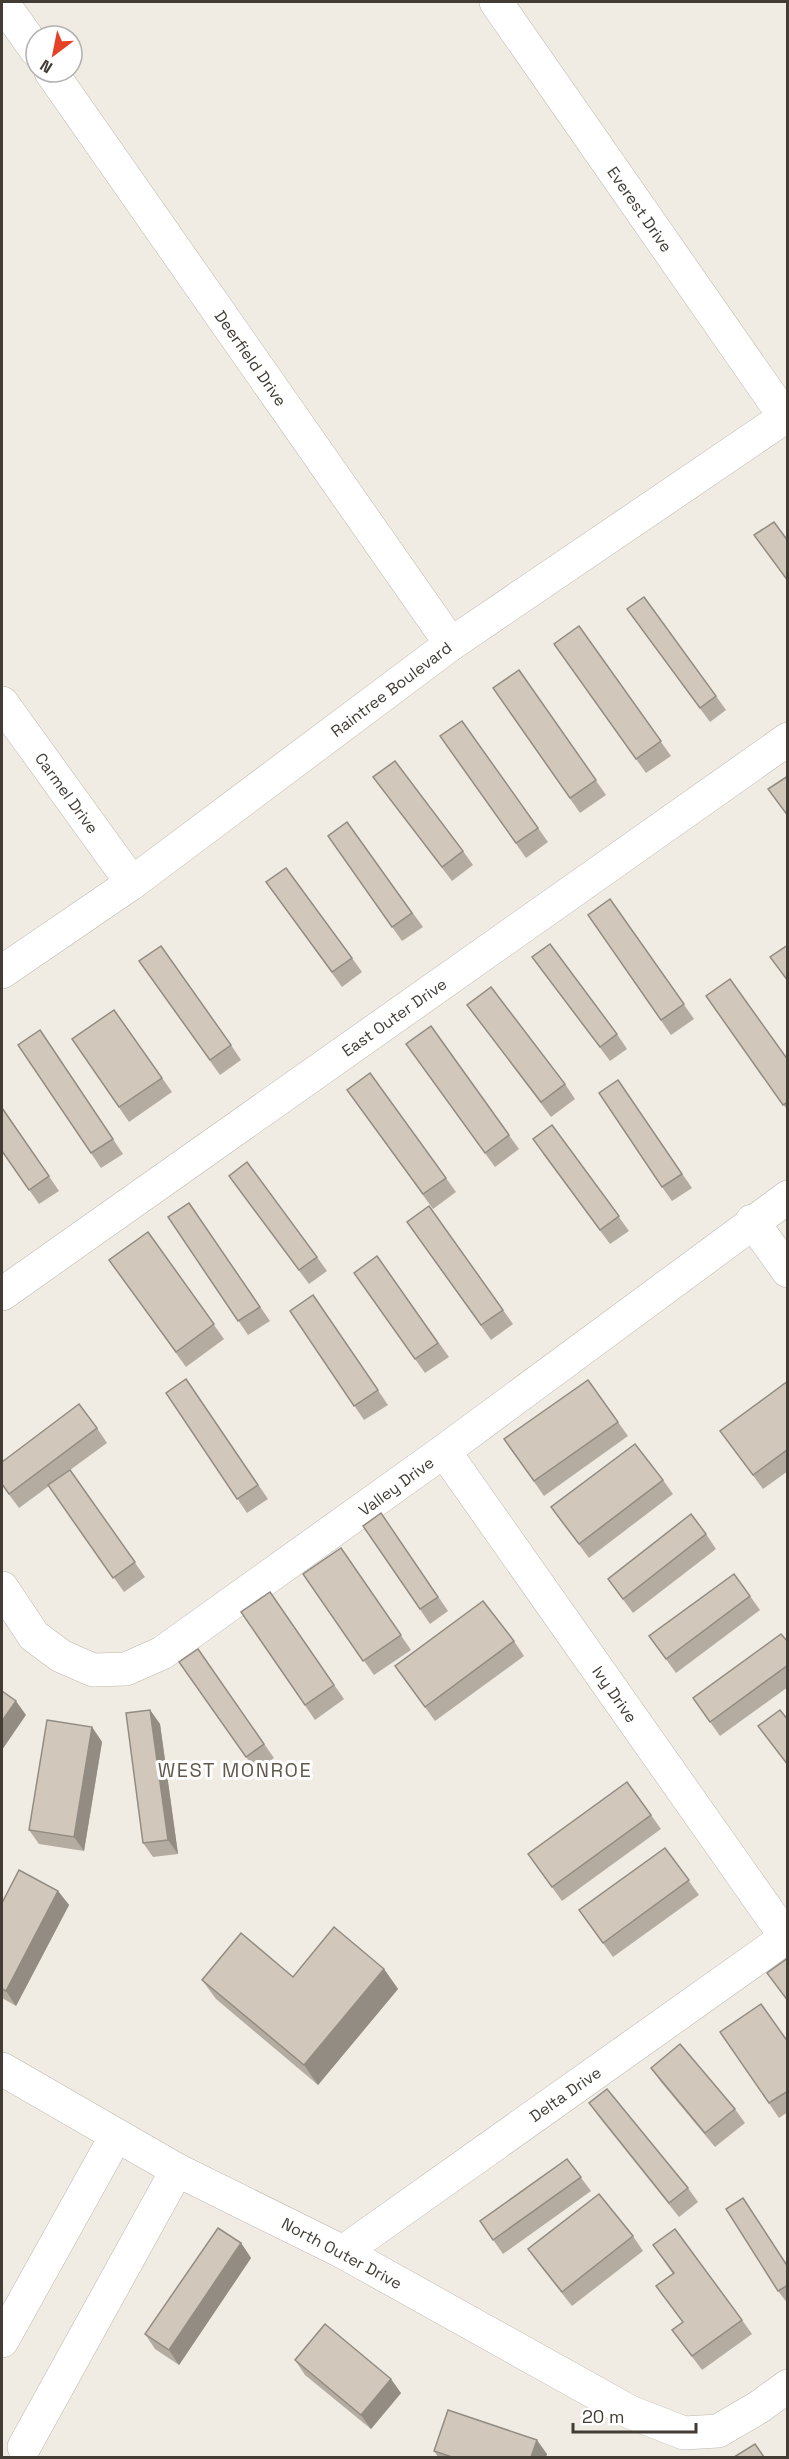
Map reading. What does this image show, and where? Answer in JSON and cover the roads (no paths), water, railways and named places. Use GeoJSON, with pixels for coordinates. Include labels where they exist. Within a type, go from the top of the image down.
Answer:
{"type":"FeatureCollection","features":[{"type":"Feature","properties":{"kind":"street"},"geometry":{"type":"LineString","coordinates":[[2,2],[24,33]]}},
{"type":"Feature","properties":{"kind":"street","name":"Everest Drive"},"geometry":{"type":"LineString","coordinates":[[496,2],[786,416]]}},
{"type":"Feature","properties":{"kind":"street","name":"Deerfield Drive"},"geometry":{"type":"LineString","coordinates":[[59,84],[451,644]]}},
{"type":"Feature","properties":{"kind":"street","name":"Raintree Boulevard"},"geometry":{"type":"LineString","coordinates":[[2,972],[132,883],[451,644],[786,416]]}},
{"type":"Feature","properties":{"kind":"street","name":"Carmel Drive"},"geometry":{"type":"LineString","coordinates":[[2,703],[132,883]]}},
{"type":"Feature","properties":{"kind":"street","name":"East Outer Drive"},"geometry":{"type":"LineString","coordinates":[[2,1294],[788,740]]}},
{"type":"Feature","properties":{"kind":"street","name":"Valley Drive"},"geometry":{"type":"LineString","coordinates":[[2,1588],[34,1636],[60,1656],[93,1670],[126,1669],[162,1653],[444,1451],[752,1221],[788,1197]]}},
{"type":"Feature","properties":{"kind":"street"},"geometry":{"type":"LineString","coordinates":[[752,1221],[788,1271]]}},
{"type":"Feature","properties":{"kind":"street","name":"Ivy Drive"},"geometry":{"type":"LineString","coordinates":[[444,1451],[787,1936]]}},
{"type":"Feature","properties":{"kind":"street","name":"Delta Drive"},"geometry":{"type":"LineString","coordinates":[[343,2252],[787,1936]]}},
{"type":"Feature","properties":{"kind":"street","name":"North Outer Drive"},"geometry":{"type":"LineString","coordinates":[[2,2069],[177,2170],[343,2252],[630,2412],[684,2433],[718,2431],[759,2407],[788,2386]]}},
{"type":"Feature","properties":{"kind":"street"},"geometry":{"type":"LineString","coordinates":[[2,2341],[116,2136]]}},
{"type":"Feature","properties":{"kind":"street"},"geometry":{"type":"LineString","coordinates":[[23,2446],[177,2170]]}},
{"type":"Feature","properties":{"kind":"district","name":"WEST MONROE"},"geometry":{"type":"Point","coordinates":[235,1770]}}]}
